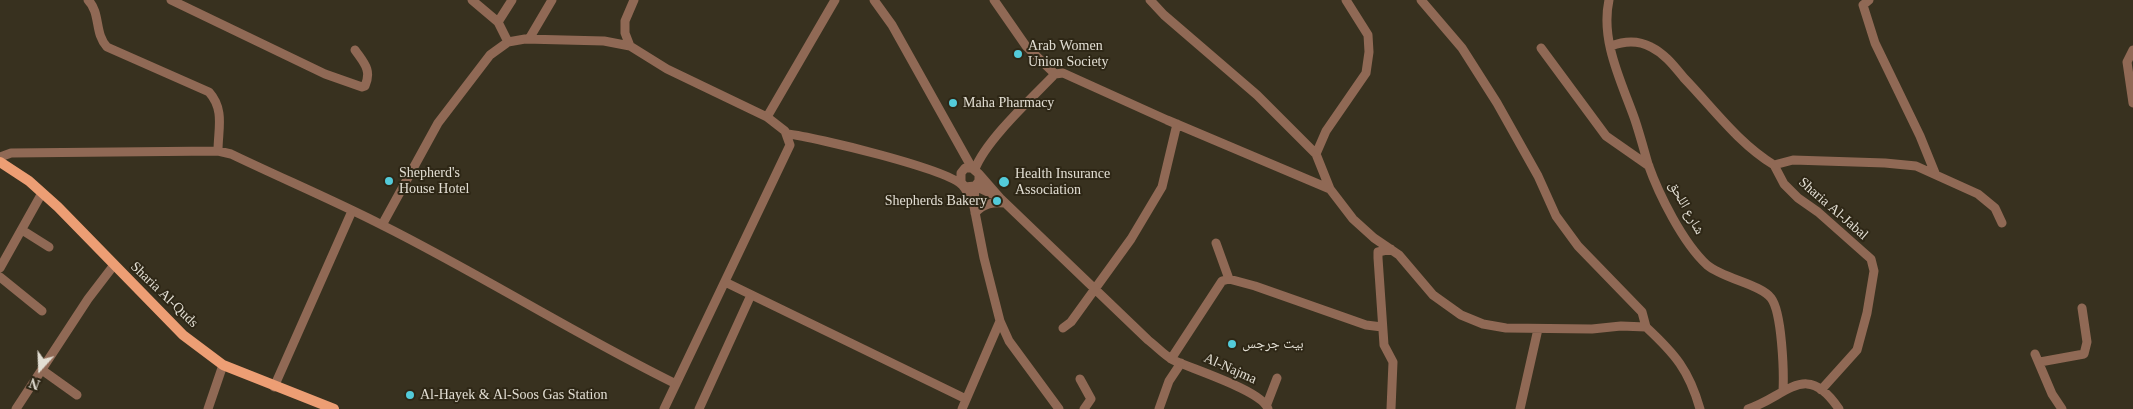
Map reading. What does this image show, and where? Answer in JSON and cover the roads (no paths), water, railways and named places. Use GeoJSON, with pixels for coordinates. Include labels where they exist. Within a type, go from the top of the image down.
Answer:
{"type":"FeatureCollection","features":[{"type":"Feature","properties":{"kind":"main road","name":"Sharia Al-Quds"},"geometry":{"type":"LineString","coordinates":[[0,162],[29,180],[183,335],[223,365],[274,387],[334,409]]}},
{"type":"Feature","properties":{"kind":"street"},"geometry":{"type":"LineString","coordinates":[[88,0],[95,10],[101,40],[107,47],[209,92],[216,101],[220,122],[218,151]]}},
{"type":"Feature","properties":{"kind":"street"},"geometry":{"type":"LineString","coordinates":[[171,0],[325,74],[362,87],[365,86],[369,70],[355,50]]}},
{"type":"Feature","properties":{"kind":"street"},"geometry":{"type":"LineString","coordinates":[[472,0],[498,22],[508,42]]}},
{"type":"Feature","properties":{"kind":"street"},"geometry":{"type":"LineString","coordinates":[[498,22],[512,0]]}},
{"type":"Feature","properties":{"kind":"street"},"geometry":{"type":"LineString","coordinates":[[529,39],[552,0]]}},
{"type":"Feature","properties":{"kind":"street"},"geometry":{"type":"LineString","coordinates":[[630,46],[625,33],[625,21],[634,0]]}},
{"type":"Feature","properties":{"kind":"street"},"geometry":{"type":"LineString","coordinates":[[767,117],[835,0]]}},
{"type":"Feature","properties":{"kind":"street"},"geometry":{"type":"LineString","coordinates":[[874,0],[892,25],[975,170],[979,181],[975,186],[975,210],[984,258],[1000,321],[1009,341],[1059,409]]}},
{"type":"Feature","properties":{"kind":"street"},"geometry":{"type":"LineString","coordinates":[[994,0],[1026,46],[1055,74]]}},
{"type":"Feature","properties":{"kind":"street"},"geometry":{"type":"LineString","coordinates":[[1150,0],[1164,15],[1257,95],[1316,154],[1330,189],[1353,219],[1366,230],[1377,250],[1384,345],[1393,362],[1391,409]]}},
{"type":"Feature","properties":{"kind":"street"},"geometry":{"type":"LineString","coordinates":[[1316,154],[1326,131],[1366,73],[1369,52],[1368,34],[1346,0]]}},
{"type":"Feature","properties":{"kind":"street"},"geometry":{"type":"LineString","coordinates":[[1421,0],[1462,48],[1497,103],[1538,176],[1556,216],[1578,246],[1642,312],[1646,327],[1678,359],[1695,392],[1700,409]]}},
{"type":"Feature","properties":{"kind":"street","name":"شارع اللحق"},"geometry":{"type":"LineString","coordinates":[[1609,0],[1606,13],[1606,28],[1622,88],[1635,120],[1649,166],[1665,204],[1685,238],[1708,265],[1724,276],[1770,297],[1776,307],[1784,369],[1783,391]]}},
{"type":"Feature","properties":{"kind":"street"},"geometry":{"type":"LineString","coordinates":[[1869,0],[1863,5],[1875,43],[1920,136],[1935,173]]}},
{"type":"Feature","properties":{"kind":"street"},"geometry":{"type":"LineString","coordinates":[[382,225],[438,123],[490,55],[508,42],[529,39],[604,42],[630,46],[667,69],[767,117],[788,134],[805,136],[934,171],[963,185],[975,186],[1003,201]]}},
{"type":"Feature","properties":{"kind":"street"},"geometry":{"type":"LineString","coordinates":[[1611,46],[1621,42],[1634,41],[1650,46],[1668,59],[1734,134],[1757,155],[1774,165]]}},
{"type":"Feature","properties":{"kind":"street"},"geometry":{"type":"LineString","coordinates":[[1541,48],[1606,136],[1649,166]]}},
{"type":"Feature","properties":{"kind":"street"},"geometry":{"type":"LineString","coordinates":[[2133,50],[2127,62],[2133,103]]}},
{"type":"Feature","properties":{"kind":"street"},"geometry":{"type":"LineString","coordinates":[[975,170],[981,156],[992,143],[1055,74],[1063,73],[1330,189]]}},
{"type":"Feature","properties":{"kind":"street"},"geometry":{"type":"LineString","coordinates":[[1063,328],[1071,322],[1088,296],[1096,288],[1131,238],[1162,187],[1178,124]]}},
{"type":"Feature","properties":{"kind":"street"},"geometry":{"type":"LineString","coordinates":[[664,409],[784,160],[790,145],[788,134]]}},
{"type":"Feature","properties":{"kind":"street"},"geometry":{"type":"LineString","coordinates":[[0,157],[11,153],[218,151],[231,154],[382,225],[498,287],[609,350],[676,384]]}},
{"type":"Feature","properties":{"kind":"street","name":"Sharia Al-Jabal"},"geometry":{"type":"LineString","coordinates":[[1821,390],[1857,350],[1867,313],[1874,272],[1871,259],[1818,212],[1798,198],[1784,184],[1774,165],[1792,160],[1916,166],[1978,194],[1995,208],[2002,223]]}},
{"type":"Feature","properties":{"kind":"street"},"geometry":{"type":"LineString","coordinates":[[975,210],[960,179],[960,173],[965,168],[975,170],[1003,201]]}},
{"type":"Feature","properties":{"kind":"street"},"geometry":{"type":"LineString","coordinates":[[934,171],[960,173]]}},
{"type":"Feature","properties":{"kind":"street"},"geometry":{"type":"LineString","coordinates":[[0,268],[42,193]]}},
{"type":"Feature","properties":{"kind":"street"},"geometry":{"type":"LineString","coordinates":[[975,210],[990,203],[1003,201]]}},
{"type":"Feature","properties":{"kind":"street","name":"Al-Najma"},"geometry":{"type":"LineString","coordinates":[[1003,201],[1096,288],[1148,340],[1171,359],[1240,388],[1268,406]]}},
{"type":"Feature","properties":{"kind":"street"},"geometry":{"type":"LineString","coordinates":[[274,387],[352,211]]}},
{"type":"Feature","properties":{"kind":"street"},"geometry":{"type":"LineString","coordinates":[[22,230],[49,247]]}},
{"type":"Feature","properties":{"kind":"street"},"geometry":{"type":"LineString","coordinates":[[1216,243],[1229,279]]}},
{"type":"Feature","properties":{"kind":"street"},"geometry":{"type":"LineString","coordinates":[[1377,250],[1391,249],[1399,255],[1433,295],[1461,314],[1483,324],[1538,329],[1646,327]]}},
{"type":"Feature","properties":{"kind":"street"},"geometry":{"type":"LineString","coordinates":[[16,409],[88,299],[114,265]]}},
{"type":"Feature","properties":{"kind":"street"},"geometry":{"type":"LineString","coordinates":[[0,277],[42,311]]}},
{"type":"Feature","properties":{"kind":"street"},"geometry":{"type":"LineString","coordinates":[[1171,359],[1222,281],[1229,279],[1255,286],[1366,325],[1382,328]]}},
{"type":"Feature","properties":{"kind":"street"},"geometry":{"type":"LineString","coordinates":[[725,282],[966,399]]}},
{"type":"Feature","properties":{"kind":"street"},"geometry":{"type":"LineString","coordinates":[[698,409],[751,295]]}},
{"type":"Feature","properties":{"kind":"street"},"geometry":{"type":"LineString","coordinates":[[2062,409],[2052,394],[2037,358],[2084,354],[2087,342],[2082,308]]}},
{"type":"Feature","properties":{"kind":"street"},"geometry":{"type":"LineString","coordinates":[[962,409],[1000,321]]}},
{"type":"Feature","properties":{"kind":"street"},"geometry":{"type":"LineString","coordinates":[[1520,409],[1538,329]]}},
{"type":"Feature","properties":{"kind":"street"},"geometry":{"type":"LineString","coordinates":[[989,346],[1000,340],[1009,341]]}},
{"type":"Feature","properties":{"kind":"street"},"geometry":{"type":"LineString","coordinates":[[1159,409],[1169,381],[1181,363]]}},
{"type":"Feature","properties":{"kind":"street"},"geometry":{"type":"LineString","coordinates":[[208,409],[223,365]]}},
{"type":"Feature","properties":{"kind":"street"},"geometry":{"type":"LineString","coordinates":[[42,370],[76,395]]}},
{"type":"Feature","properties":{"kind":"street"},"geometry":{"type":"LineString","coordinates":[[1268,406],[1277,378]]}},
{"type":"Feature","properties":{"kind":"street"},"geometry":{"type":"LineString","coordinates":[[1080,379],[1091,399],[1084,409]]}},
{"type":"Feature","properties":{"kind":"street"},"geometry":{"type":"LineString","coordinates":[[1751,408],[1771,400],[1799,383],[1805,383],[1821,390],[1838,409]]}},
{"type":"Feature","properties":{"kind":"place","name":"Arab Women Union Society"},"geometry":{"type":"Point","coordinates":[1018,54]}},
{"type":"Feature","properties":{"kind":"place","name":"Maha Pharmacy"},"geometry":{"type":"Point","coordinates":[953,103]}},
{"type":"Feature","properties":{"kind":"place","name":"Shepherd's House Hotel"},"geometry":{"type":"Point","coordinates":[389,181]}},
{"type":"Feature","properties":{"kind":"place","name":"Health Insurance Association"},"geometry":{"type":"Point","coordinates":[1004,182]}},
{"type":"Feature","properties":{"kind":"place","name":"Shepherds Bakery"},"geometry":{"type":"Point","coordinates":[997,201]}},
{"type":"Feature","properties":{"kind":"place","name":"بيت جرجس"},"geometry":{"type":"Point","coordinates":[1232,344]}},
{"type":"Feature","properties":{"kind":"place","name":"Al-Hayek & Al-Soos Gas Station"},"geometry":{"type":"Point","coordinates":[410,395]}}]}
